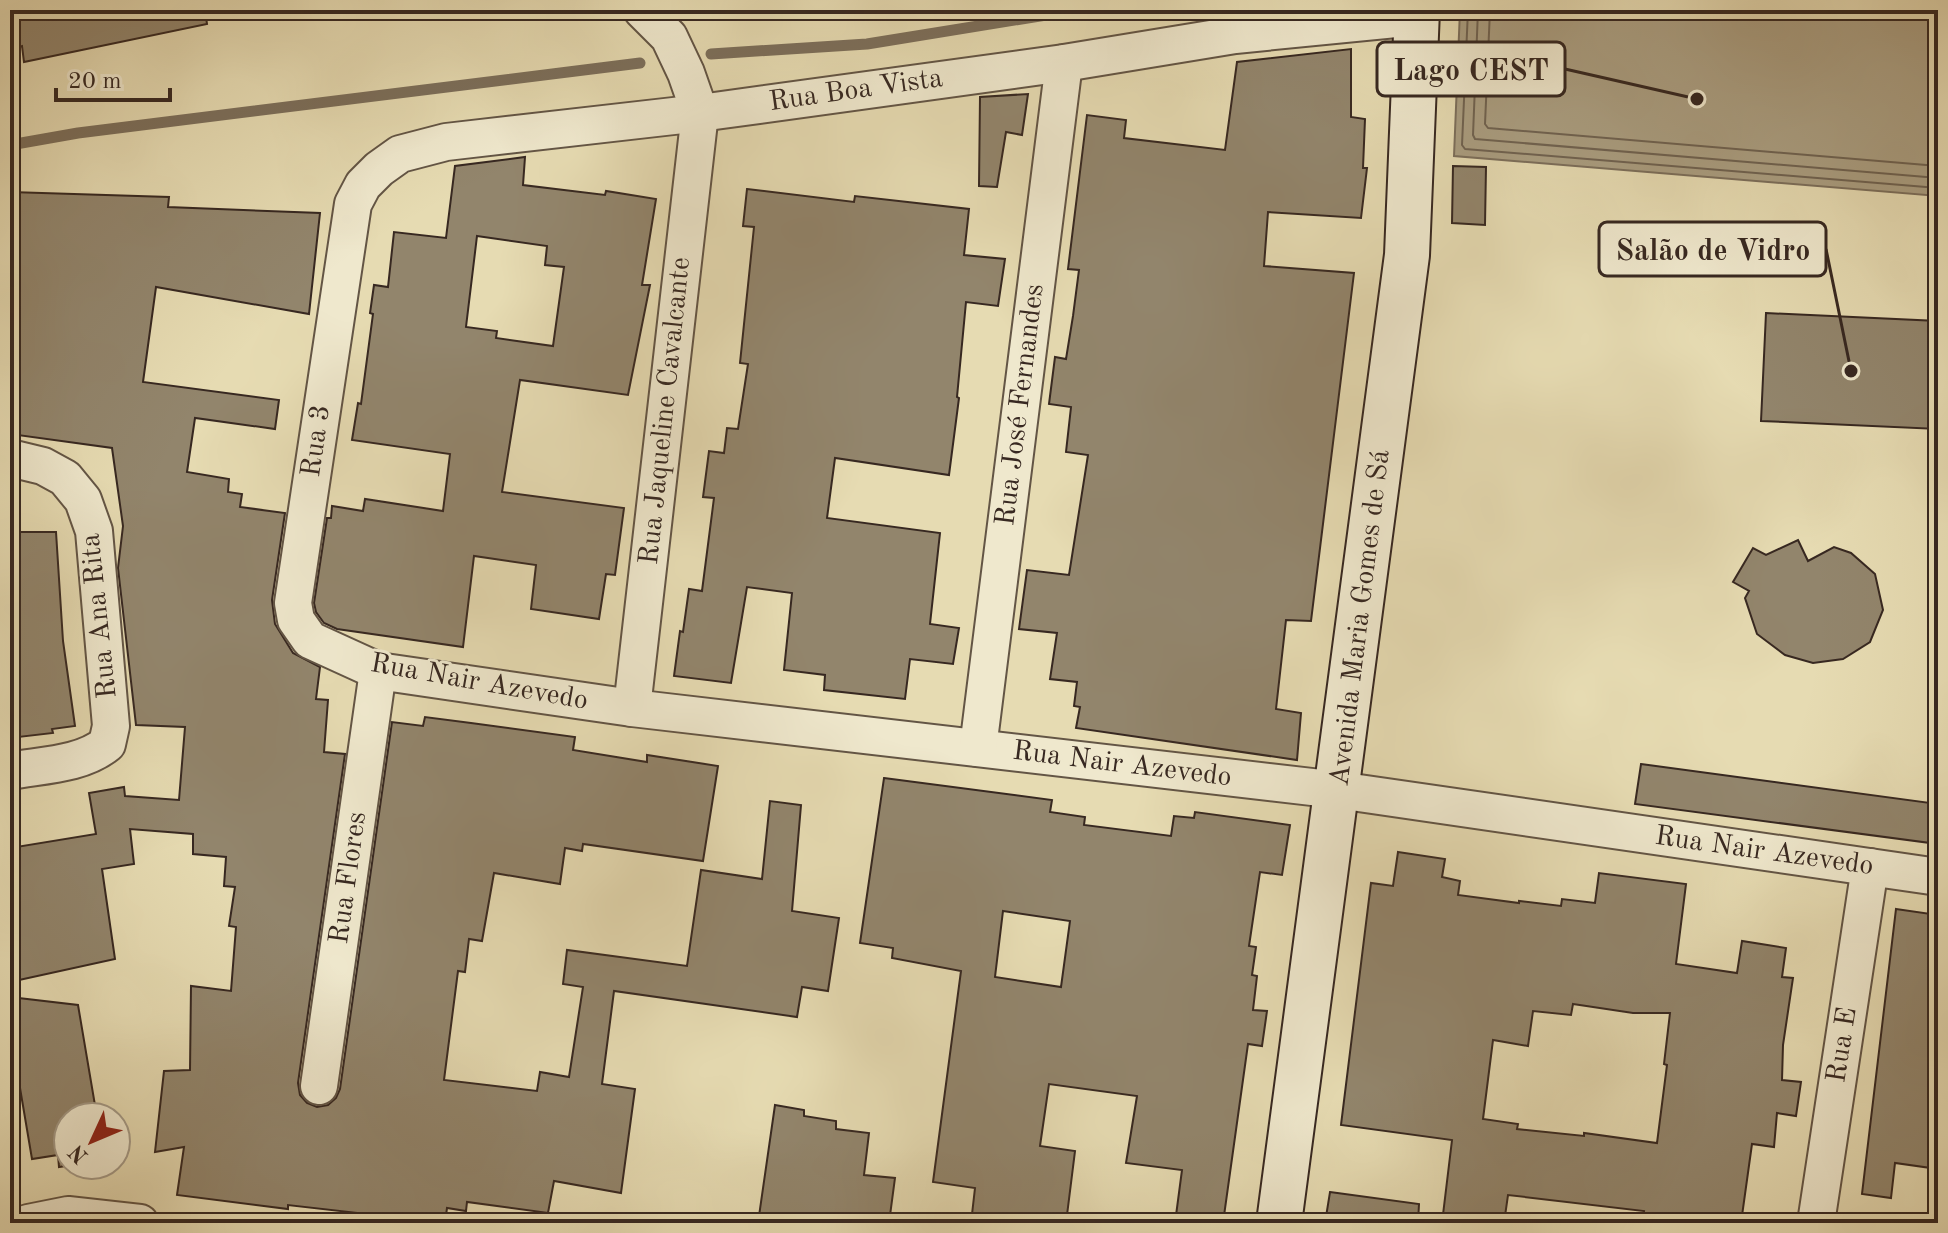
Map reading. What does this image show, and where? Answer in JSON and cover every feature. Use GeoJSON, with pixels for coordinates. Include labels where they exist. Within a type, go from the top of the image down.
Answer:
{"type":"FeatureCollection","features":[{"type":"Feature","properties":{"kind":"street"},"geometry":{"type":"LineString","coordinates":[[642,10],[669,37],[700,113]]}},
{"type":"Feature","properties":{"kind":"street","name":"Rua Boa Vista"},"geometry":{"type":"LineString","coordinates":[[347,238],[353,204],[363,185],[379,169],[400,154],[446,142],[700,113],[1064,63],[1235,35],[1416,13]]}},
{"type":"Feature","properties":{"kind":"street","name":"Avenida Maria Gomes de Sá"},"geometry":{"type":"LineString","coordinates":[[1279,1223],[1407,255],[1416,13]]}},
{"type":"Feature","properties":{"kind":"street","name":"Rua José Fernandes"},"geometry":{"type":"LineString","coordinates":[[978,748],[1064,63]]}},
{"type":"Feature","properties":{"kind":"street","name":"Rua Jaqueline Cavalcante"},"geometry":{"type":"LineString","coordinates":[[632,708],[700,113]]}},
{"type":"Feature","properties":{"kind":"street","name":"Rua 3"},"geometry":{"type":"LineString","coordinates":[[310,640],[296,620],[293,603],[347,238]]}},
{"type":"Feature","properties":{"kind":"street","name":"Rua Ana Rita"},"geometry":{"type":"LineString","coordinates":[[10,458],[43,466],[65,478],[83,500],[94,531],[111,726],[107,744],[97,752],[78,759],[10,771]]}},
{"type":"Feature","properties":{"kind":"street","name":"Rua Nair Azevedo"},"geometry":{"type":"LineString","coordinates":[[310,640],[378,671],[632,708],[1338,790],[1938,877]]}},
{"type":"Feature","properties":{"kind":"street","name":"Rua Flores"},"geometry":{"type":"LineString","coordinates":[[319,1086],[378,671]]}},
{"type":"Feature","properties":{"kind":"street","name":"Rua E"},"geometry":{"type":"LineString","coordinates":[[1816,1223],[1870,867]]}},
{"type":"Feature","properties":{"kind":"street"},"geometry":{"type":"LineString","coordinates":[[28,1223],[68,1215],[140,1223]]}},
{"type":"Feature","properties":{"kind":"water"},"geometry":{"type":"Polygon","coordinates":[[[1460,10],[1938,10],[1938,196],[1454,156],[1460,10]]]}},
{"type":"Feature","properties":{"kind":"building"},"geometry":{"type":"Polygon","coordinates":[[[10,10],[205,10],[207,24],[24,62],[22,46],[10,50],[10,10]]]}},
{"type":"Feature","properties":{"kind":"building"},"geometry":{"type":"Polygon","coordinates":[[[1351,49],[1351,117],[1365,119],[1363,168],[1367,168],[1361,218],[1268,212],[1264,266],[1354,273],[1311,621],[1286,620],[1276,709],[1301,713],[1297,760],[1076,728],[1080,707],[1074,706],[1077,682],[1050,679],[1057,633],[1019,629],[1027,570],[1069,575],[1088,455],[1066,452],[1071,407],[1049,404],[1055,357],[1066,359],[1073,316],[1079,270],[1068,269],[1087,115],[1126,120],[1124,138],[1225,150],[1237,62],[1351,49]]]}},
{"type":"Feature","properties":{"kind":"building"},"geometry":{"type":"Polygon","coordinates":[[[1028,94],[1022,135],[1006,132],[997,187],[979,186],[980,97],[1028,94]]]}},
{"type":"Feature","properties":{"kind":"building"},"geometry":{"type":"Polygon","coordinates":[[[525,157],[523,185],[605,195],[606,191],[656,199],[642,285],[650,285],[628,395],[520,380],[502,492],[624,508],[615,575],[606,574],[599,619],[531,609],[536,565],[474,556],[463,647],[337,629],[324,623],[314,603],[327,518],[331,518],[332,506],[363,511],[365,499],[443,511],[450,454],[352,440],[358,403],[361,404],[374,285],[388,287],[394,232],[446,238],[455,166],[525,157]],[[477,236],[466,327],[497,331],[496,338],[553,346],[564,267],[545,265],[547,246],[477,236]]]}},
{"type":"Feature","properties":{"kind":"building"},"geometry":{"type":"Polygon","coordinates":[[[1453,166],[1486,167],[1485,225],[1452,223],[1453,166]]]}},
{"type":"Feature","properties":{"kind":"building"},"geometry":{"type":"Polygon","coordinates":[[[747,189],[854,202],[855,196],[969,209],[964,255],[1005,259],[998,306],[966,302],[959,398],[949,475],[835,458],[827,518],[940,533],[930,624],[959,628],[953,664],[910,659],[905,699],[824,690],[825,675],[784,670],[792,593],[747,587],[731,683],[674,676],[689,589],[702,591],[714,498],[703,497],[709,451],[724,453],[727,428],[738,429],[748,364],[740,363],[754,227],[743,226],[747,189]]]}},
{"type":"Feature","properties":{"kind":"building"},"geometry":{"type":"Polygon","coordinates":[[[10,192],[169,197],[168,207],[320,213],[309,314],[156,287],[143,382],[279,400],[275,429],[195,418],[187,472],[229,479],[228,492],[242,494],[240,507],[285,513],[272,600],[275,624],[293,653],[320,667],[316,699],[328,700],[324,752],[345,754],[298,1083],[300,1095],[307,1103],[317,1107],[328,1105],[340,1089],[392,722],[423,726],[425,717],[575,737],[573,750],[647,762],[647,755],[718,766],[703,861],[583,844],[582,851],[565,848],[560,884],[494,873],[482,941],[469,939],[465,972],[458,971],[444,1080],[537,1091],[540,1072],[569,1077],[583,987],[563,984],[567,950],[687,966],[701,870],[762,879],[770,801],[801,805],[792,911],[839,918],[828,991],[802,987],[797,1017],[614,991],[602,1084],[635,1089],[621,1193],[554,1181],[548,1213],[467,1202],[466,1211],[447,1208],[445,1223],[177,1195],[184,1147],[155,1152],[164,1071],[190,1070],[191,986],[231,991],[236,927],[229,926],[235,887],[224,886],[226,857],[193,854],[193,834],[130,829],[134,864],[102,869],[115,959],[10,982],[10,848],[96,834],[89,793],[124,787],[125,796],[179,800],[185,727],[136,725],[118,568],[123,526],[112,448],[10,434],[10,192]]]}},
{"type":"Feature","properties":{"kind":"building"},"geometry":{"type":"Polygon","coordinates":[[[1766,313],[1938,321],[1938,429],[1761,421],[1766,313]]]}},
{"type":"Feature","properties":{"kind":"building"},"geometry":{"type":"Polygon","coordinates":[[[10,532],[56,532],[63,641],[75,726],[52,729],[53,733],[10,738],[10,532]]]}},
{"type":"Feature","properties":{"kind":"building"},"geometry":{"type":"Polygon","coordinates":[[[1798,540],[1808,561],[1834,547],[1851,553],[1875,574],[1883,610],[1870,642],[1843,659],[1813,663],[1785,655],[1757,634],[1745,598],[1749,591],[1733,582],[1753,548],[1766,555],[1798,540]]]}},
{"type":"Feature","properties":{"kind":"building"},"geometry":{"type":"Polygon","coordinates":[[[1641,764],[1938,804],[1938,844],[1635,804],[1641,764]]]}},
{"type":"Feature","properties":{"kind":"building"},"geometry":{"type":"Polygon","coordinates":[[[884,778],[1052,800],[1050,812],[1085,817],[1084,825],[1171,836],[1174,816],[1194,818],[1195,812],[1290,825],[1282,875],[1260,872],[1249,946],[1256,947],[1252,975],[1257,976],[1253,1010],[1267,1011],[1262,1046],[1248,1044],[1223,1223],[1175,1223],[1182,1170],[1126,1163],[1137,1096],[1049,1084],[1040,1146],[1075,1151],[1066,1223],[971,1223],[975,1188],[933,1182],[961,971],[892,958],[893,948],[860,943],[884,778]],[[1003,911],[995,977],[1061,987],[1070,921],[1003,911]]]}},
{"type":"Feature","properties":{"kind":"building"},"geometry":{"type":"Polygon","coordinates":[[[1398,852],[1445,859],[1442,877],[1460,881],[1458,895],[1519,903],[1561,906],[1562,899],[1595,903],[1599,873],[1686,884],[1676,964],[1737,973],[1742,941],[1786,948],[1782,977],[1793,978],[1783,1045],[1782,1080],[1801,1082],[1796,1116],[1777,1113],[1774,1147],[1752,1144],[1741,1223],[1642,1223],[1644,1211],[1508,1195],[1504,1223],[1442,1223],[1452,1140],[1341,1125],[1371,883],[1393,886],[1398,852]],[[1573,1004],[1571,1015],[1533,1011],[1528,1046],[1493,1040],[1483,1119],[1518,1124],[1517,1129],[1584,1136],[1584,1133],[1657,1143],[1670,1013],[1633,1013],[1573,1004]]]}},
{"type":"Feature","properties":{"kind":"building"},"geometry":{"type":"Polygon","coordinates":[[[1896,909],[1938,915],[1938,1169],[1895,1163],[1891,1198],[1862,1194],[1896,909]]]}},
{"type":"Feature","properties":{"kind":"building"},"geometry":{"type":"Polygon","coordinates":[[[10,997],[78,1005],[94,1101],[52,1101],[52,1156],[32,1159],[10,1029],[10,997]]]}},
{"type":"Feature","properties":{"kind":"building"},"geometry":{"type":"Polygon","coordinates":[[[775,1105],[804,1110],[804,1116],[836,1121],[836,1129],[869,1133],[864,1175],[895,1178],[889,1223],[758,1223],[775,1105]]]}},
{"type":"Feature","properties":{"kind":"building"},"geometry":{"type":"Polygon","coordinates":[[[1330,1192],[1419,1204],[1418,1223],[1325,1223],[1330,1192]]]}},
{"type":"Feature","properties":{"kind":"waterway"},"geometry":{"type":"LineString","coordinates":[[711,54],[867,44],[1077,10]]}},
{"type":"Feature","properties":{"kind":"waterway"},"geometry":{"type":"LineString","coordinates":[[10,145],[78,133],[640,63]]}},
{"type":"Feature","properties":{"kind":"place","name":"Lago CEST"},"geometry":{"type":"Point","coordinates":[1697,99]}},
{"type":"Feature","properties":{"kind":"place","name":"Salão de Vidro"},"geometry":{"type":"Point","coordinates":[1851,371]}}]}
